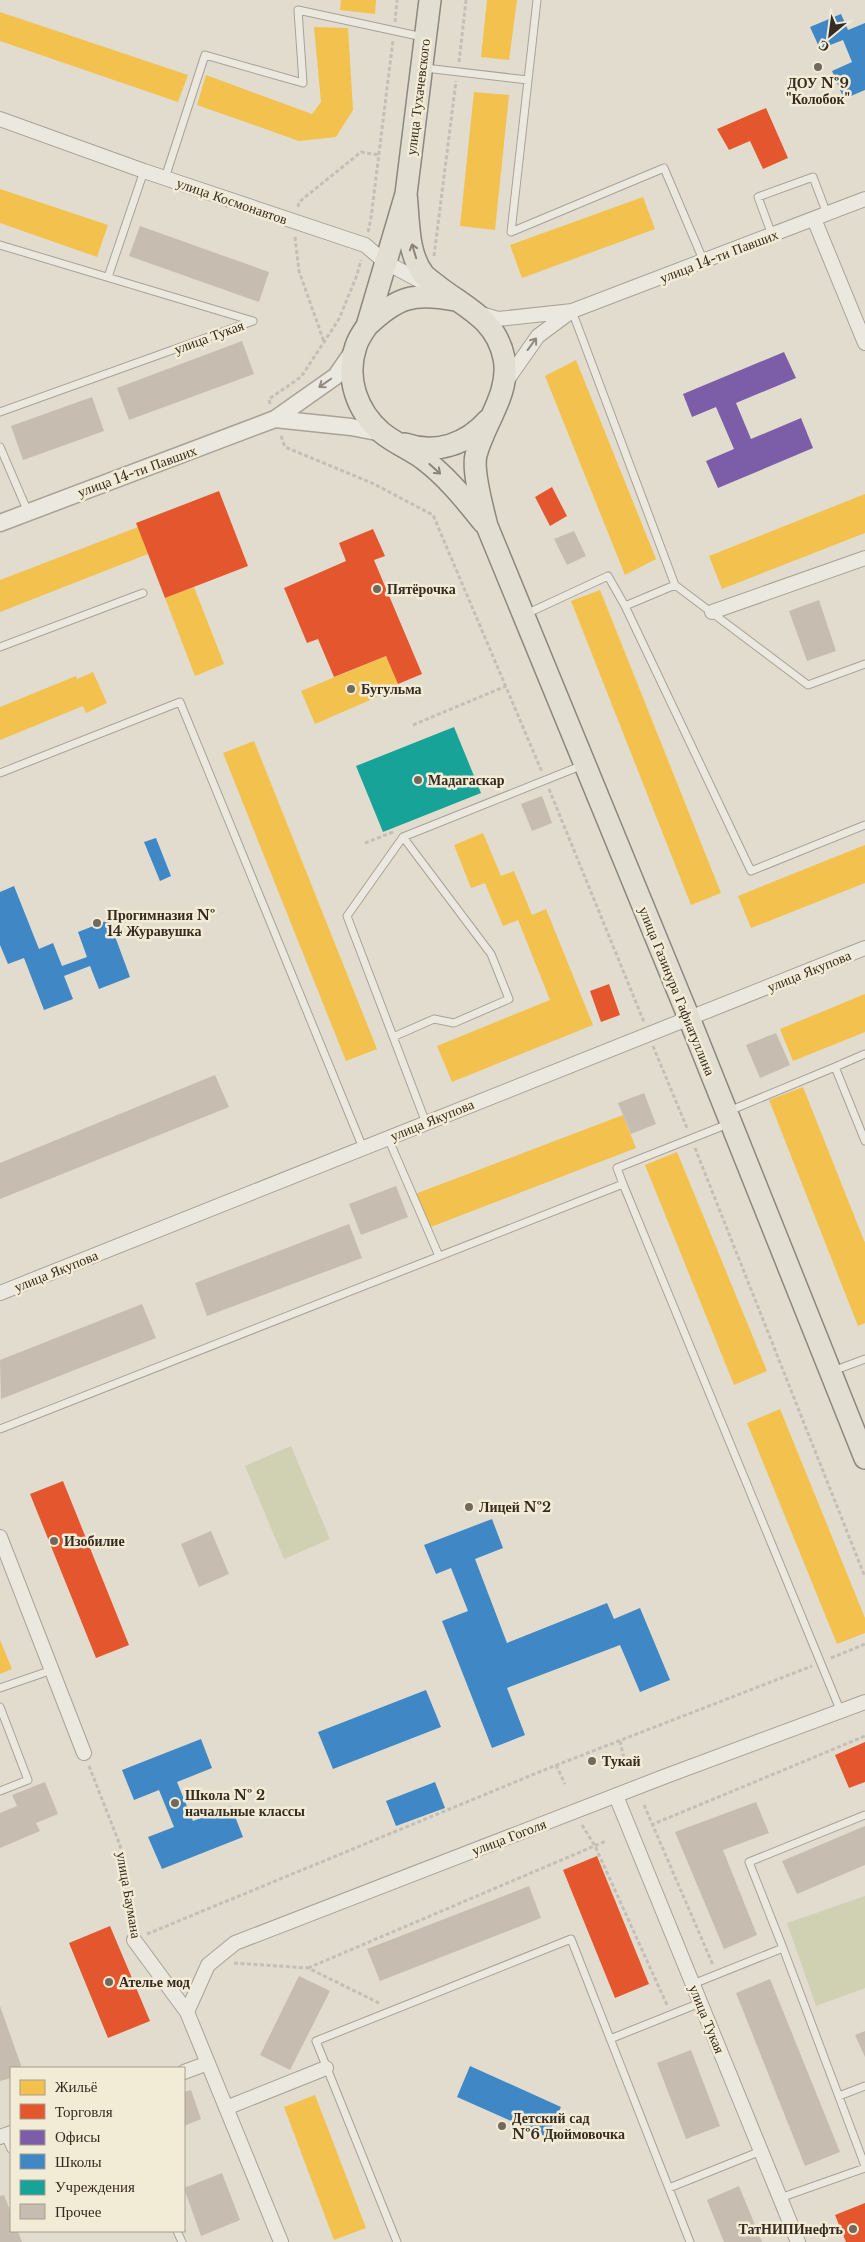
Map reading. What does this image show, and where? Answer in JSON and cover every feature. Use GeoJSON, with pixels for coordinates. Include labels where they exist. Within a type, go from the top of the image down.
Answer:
{"type":"FeatureCollection","features":[{"type":"Feature","properties":{"kind":"main road","name":"улица Тухачевского"},"geometry":{"type":"LineString","coordinates":[[406,194],[430,0]]}},
{"type":"Feature","properties":{"kind":"main road"},"geometry":{"type":"LineString","coordinates":[[406,194],[367,326],[356,346],[352,370],[355,394],[365,416],[389,437],[425,460],[451,483],[487,526]]}},
{"type":"Feature","properties":{"kind":"main road"},"geometry":{"type":"LineString","coordinates":[[406,194],[412,252],[424,275],[456,300],[477,313],[494,333],[504,358],[504,384],[475,457],[479,490],[487,526]]}},
{"type":"Feature","properties":{"kind":"main road"},"geometry":{"type":"LineString","coordinates":[[367,326],[384,309],[407,298],[431,295],[456,300]]}},
{"type":"Feature","properties":{"kind":"main road"},"geometry":{"type":"LineString","coordinates":[[389,437],[412,447],[448,446],[465,440],[491,416]]}},
{"type":"Feature","properties":{"kind":"main road","name":"улица Газинура Гафиатуллина"},"geometry":{"type":"LineString","coordinates":[[487,526],[689,1018],[865,1458]]}},
{"type":"Feature","properties":{"kind":"street","name":"улица Космонавтов"},"geometry":{"type":"LineString","coordinates":[[0,119],[144,171],[365,244],[385,262],[456,300]]}},
{"type":"Feature","properties":{"kind":"street","name":"улица 14-ти Павших"},"geometry":{"type":"LineString","coordinates":[[572,311],[865,199]]}},
{"type":"Feature","properties":{"kind":"street"},"geometry":{"type":"LineString","coordinates":[[821,216],[865,343]]}},
{"type":"Feature","properties":{"kind":"street"},"geometry":{"type":"LineString","coordinates":[[477,313],[498,319],[572,311]]}},
{"type":"Feature","properties":{"kind":"street"},"geometry":{"type":"LineString","coordinates":[[504,384],[538,336],[572,311]]}},
{"type":"Feature","properties":{"kind":"street"},"geometry":{"type":"LineString","coordinates":[[275,419],[336,376],[356,346]]}},
{"type":"Feature","properties":{"kind":"street","name":"улица 14-ти Павших"},"geometry":{"type":"LineString","coordinates":[[0,523],[275,419]]}},
{"type":"Feature","properties":{"kind":"street"},"geometry":{"type":"LineString","coordinates":[[275,419],[351,427],[389,437]]}},
{"type":"Feature","properties":{"kind":"street"},"geometry":{"type":"LineString","coordinates":[[712,612],[865,558]]}},
{"type":"Feature","properties":{"kind":"street","name":"улица Якупова"},"geometry":{"type":"LineString","coordinates":[[0,1293],[865,948]]}},
{"type":"Feature","properties":{"kind":"street"},"geometry":{"type":"LineString","coordinates":[[0,1537],[84,1753]]}},
{"type":"Feature","properties":{"kind":"street","name":"улица Гоголя"},"geometry":{"type":"LineString","coordinates":[[187,2012],[208,1965],[235,1943],[865,1702]]}},
{"type":"Feature","properties":{"kind":"street","name":"улица Тукая"},"geometry":{"type":"LineString","coordinates":[[616,1796],[798,2242]]}},
{"type":"Feature","properties":{"kind":"street","name":"улица Баумана"},"geometry":{"type":"LineString","coordinates":[[134,1940],[187,2012],[281,2242]]}},
{"type":"Feature","properties":{"kind":"street"},"geometry":{"type":"LineString","coordinates":[[185,2072],[208,2063]]}},
{"type":"Feature","properties":{"kind":"street"},"geometry":{"type":"LineString","coordinates":[[226,2108],[326,2068]]}},
{"type":"Feature","properties":{"kind":"lane"},"geometry":{"type":"LineString","coordinates":[[537,0],[510,232],[664,168],[704,262]]}},
{"type":"Feature","properties":{"kind":"lane"},"geometry":{"type":"LineString","coordinates":[[165,178],[205,55],[303,83],[298,10],[425,38]]}},
{"type":"Feature","properties":{"kind":"lane"},"geometry":{"type":"LineString","coordinates":[[422,68],[528,80]]}},
{"type":"Feature","properties":{"kind":"lane"},"geometry":{"type":"LineString","coordinates":[[108,277],[144,171]]}},
{"type":"Feature","properties":{"kind":"lane"},"geometry":{"type":"LineString","coordinates":[[772,235],[758,197],[813,176],[821,216]]}},
{"type":"Feature","properties":{"kind":"lane","name":"улица Тукая"},"geometry":{"type":"LineString","coordinates":[[0,245],[253,321],[0,412]]}},
{"type":"Feature","properties":{"kind":"lane"},"geometry":{"type":"LineString","coordinates":[[572,311],[675,585],[808,685],[865,664]]}},
{"type":"Feature","properties":{"kind":"lane"},"geometry":{"type":"LineString","coordinates":[[0,447],[28,512]]}},
{"type":"Feature","properties":{"kind":"lane"},"geometry":{"type":"LineString","coordinates":[[523,615],[608,576],[625,606],[751,871],[865,825]]}},
{"type":"Feature","properties":{"kind":"lane"},"geometry":{"type":"LineString","coordinates":[[625,606],[675,585]]}},
{"type":"Feature","properties":{"kind":"lane"},"geometry":{"type":"LineString","coordinates":[[0,648],[143,592]]}},
{"type":"Feature","properties":{"kind":"lane"},"geometry":{"type":"LineString","coordinates":[[0,773],[180,702],[363,1148]]}},
{"type":"Feature","properties":{"kind":"lane"},"geometry":{"type":"LineString","coordinates":[[426,1123],[346,916],[403,837],[584,764]]}},
{"type":"Feature","properties":{"kind":"lane"},"geometry":{"type":"LineString","coordinates":[[393,1037],[434,1019],[454,1023],[509,999],[491,954],[403,837]]}},
{"type":"Feature","properties":{"kind":"lane"},"geometry":{"type":"LineString","coordinates":[[841,1712],[617,1168],[691,1138],[728,1117],[865,1054]]}},
{"type":"Feature","properties":{"kind":"lane"},"geometry":{"type":"LineString","coordinates":[[835,1067],[865,1141]]}},
{"type":"Feature","properties":{"kind":"lane"},"geometry":{"type":"LineString","coordinates":[[388,1138],[439,1256]]}},
{"type":"Feature","properties":{"kind":"lane"},"geometry":{"type":"LineString","coordinates":[[0,1429],[623,1184]]}},
{"type":"Feature","properties":{"kind":"lane"},"geometry":{"type":"LineString","coordinates":[[830,1372],[865,1359]]}},
{"type":"Feature","properties":{"kind":"lane"},"geometry":{"type":"LineString","coordinates":[[0,1688],[52,1670]]}},
{"type":"Feature","properties":{"kind":"lane"},"geometry":{"type":"LineString","coordinates":[[0,1707],[28,1780],[0,1792]]}},
{"type":"Feature","properties":{"kind":"lane"},"geometry":{"type":"LineString","coordinates":[[780,2198],[865,2167],[749,1862],[865,1815]]}},
{"type":"Feature","properties":{"kind":"lane"},"geometry":{"type":"LineString","coordinates":[[397,2242],[316,2041],[571,1939],[690,2242]]}},
{"type":"Feature","properties":{"kind":"lane"},"geometry":{"type":"LineString","coordinates":[[693,1984],[783,1948]]}},
{"type":"Feature","properties":{"kind":"lane"},"geometry":{"type":"LineString","coordinates":[[610,2039],[700,2003]]}},
{"type":"Feature","properties":{"kind":"lane"},"geometry":{"type":"LineString","coordinates":[[839,2096],[865,2086]]}},
{"type":"Feature","properties":{"kind":"lane"},"geometry":{"type":"LineString","coordinates":[[669,2188],[761,2152]]}},
{"type":"Feature","properties":{"kind":"path"},"geometry":{"type":"LineString","coordinates":[[398,0],[371,218],[357,275],[339,319],[301,377],[269,399],[286,447],[374,484],[433,515],[506,686],[649,1034],[865,1577]]}},
{"type":"Feature","properties":{"kind":"path"},"geometry":{"type":"LineString","coordinates":[[434,256],[466,0]]}},
{"type":"Feature","properties":{"kind":"path"},"geometry":{"type":"LineString","coordinates":[[413,726],[506,686]]}},
{"type":"Feature","properties":{"kind":"path"},"geometry":{"type":"LineString","coordinates":[[134,1940],[556,1765],[865,1644]]}},
{"type":"Feature","properties":{"kind":"path"},"geometry":{"type":"LineString","coordinates":[[651,1825],[865,1736]]}},
{"type":"Feature","properties":{"kind":"path"},"geometry":{"type":"LineString","coordinates":[[620,1741],[625,1763]]}},
{"type":"Feature","properties":{"kind":"path","name":"улица Баумана"},"geometry":{"type":"LineString","coordinates":[[84,1753],[120,1845],[134,1940]]}},
{"type":"Feature","properties":{"kind":"path"},"geometry":{"type":"LineString","coordinates":[[556,1765],[564,1784]]}},
{"type":"Feature","properties":{"kind":"path"},"geometry":{"type":"LineString","coordinates":[[644,1805],[651,1825],[718,1974]]}},
{"type":"Feature","properties":{"kind":"path"},"geometry":{"type":"LineString","coordinates":[[582,1825],[595,1846],[671,2014]]}},
{"type":"Feature","properties":{"kind":"path"},"geometry":{"type":"LineString","coordinates":[[308,1968],[606,1840]]}},
{"type":"Feature","properties":{"kind":"path"},"geometry":{"type":"LineString","coordinates":[[228,1963],[308,1968],[393,2010]]}},
{"type":"Feature","properties":{"kind":"green space"},"geometry":{"type":"Polygon","coordinates":[[[291,1446],[330,1539],[284,1559],[245,1466],[291,1446]]]}},
{"type":"Feature","properties":{"kind":"green space"},"geometry":{"type":"Polygon","coordinates":[[[865,1896],[865,1988],[816,2006],[787,1923],[865,1896]]]}},
{"type":"Feature","properties":{"kind":"building: Жильё"},"geometry":{"type":"Polygon","coordinates":[[[341,0],[376,0],[375,14],[340,10],[341,0]]]}},
{"type":"Feature","properties":{"kind":"building: Жильё"},"geometry":{"type":"Polygon","coordinates":[[[487,0],[517,0],[509,60],[481,57],[487,0]]]}},
{"type":"Feature","properties":{"kind":"building: Жильё"},"geometry":{"type":"Polygon","coordinates":[[[0,12],[188,75],[178,102],[0,41],[0,12]]]}},
{"type":"Feature","properties":{"kind":"building: Жильё"},"geometry":{"type":"Polygon","coordinates":[[[314,27],[348,28],[353,110],[336,137],[299,141],[197,105],[206,75],[312,114],[321,102],[314,27]]]}},
{"type":"Feature","properties":{"kind":"building: Жильё"},"geometry":{"type":"Polygon","coordinates":[[[474,92],[509,95],[495,230],[460,226],[474,92]]]}},
{"type":"Feature","properties":{"kind":"building: Жильё"},"geometry":{"type":"Polygon","coordinates":[[[0,189],[108,225],[97,257],[0,223],[0,189]]]}},
{"type":"Feature","properties":{"kind":"building: Жильё"},"geometry":{"type":"Polygon","coordinates":[[[643,197],[655,229],[522,278],[510,245],[643,197]]]}},
{"type":"Feature","properties":{"kind":"building: Жильё"},"geometry":{"type":"Polygon","coordinates":[[[576,360],[656,559],[625,575],[545,376],[576,360]]]}},
{"type":"Feature","properties":{"kind":"building: Жильё"},"geometry":{"type":"Polygon","coordinates":[[[865,494],[865,533],[722,589],[709,556],[865,494]]]}},
{"type":"Feature","properties":{"kind":"building: Жильё"},"geometry":{"type":"Polygon","coordinates":[[[138,527],[148,554],[0,612],[0,580],[138,527]]]}},
{"type":"Feature","properties":{"kind":"building: Жильё"},"geometry":{"type":"Polygon","coordinates":[[[194,587],[224,664],[195,676],[165,598],[194,587]]]}},
{"type":"Feature","properties":{"kind":"building: Жильё"},"geometry":{"type":"Polygon","coordinates":[[[600,590],[721,893],[691,905],[571,601],[600,590]]]}},
{"type":"Feature","properties":{"kind":"building: Жильё","name":"Бугульма"},"geometry":{"type":"Polygon","coordinates":[[[386,656],[400,687],[315,724],[301,691],[386,656]]]}},
{"type":"Feature","properties":{"kind":"building: Жильё"},"geometry":{"type":"Polygon","coordinates":[[[93,672],[107,703],[86,713],[83,706],[0,740],[0,707],[76,676],[77,679],[93,672]]]}},
{"type":"Feature","properties":{"kind":"building: Жильё"},"geometry":{"type":"Polygon","coordinates":[[[254,741],[377,1049],[346,1061],[223,753],[254,741]]]}},
{"type":"Feature","properties":{"kind":"building: Жильё"},"geometry":{"type":"Polygon","coordinates":[[[483,833],[501,876],[514,871],[532,915],[546,909],[593,1025],[452,1082],[437,1046],[550,1000],[518,920],[503,926],[485,883],[471,888],[454,845],[483,833]]]}},
{"type":"Feature","properties":{"kind":"building: Жильё"},"geometry":{"type":"Polygon","coordinates":[[[865,845],[865,883],[751,928],[738,896],[865,845]]]}},
{"type":"Feature","properties":{"kind":"building: Жильё"},"geometry":{"type":"Polygon","coordinates":[[[865,994],[865,1032],[793,1061],[780,1029],[865,994]]]}},
{"type":"Feature","properties":{"kind":"building: Жильё"},"geometry":{"type":"Polygon","coordinates":[[[803,1087],[865,1243],[865,1323],[858,1326],[769,1100],[803,1087]]]}},
{"type":"Feature","properties":{"kind":"building: Жильё"},"geometry":{"type":"Polygon","coordinates":[[[623,1115],[636,1148],[428,1228],[415,1194],[623,1115]]]}},
{"type":"Feature","properties":{"kind":"building: Жильё"},"geometry":{"type":"Polygon","coordinates":[[[677,1152],[767,1371],[734,1385],[645,1165],[677,1152]]]}},
{"type":"Feature","properties":{"kind":"building: Жильё"},"geometry":{"type":"Polygon","coordinates":[[[780,1409],[865,1618],[865,1633],[837,1644],[747,1423],[780,1409]]]}},
{"type":"Feature","properties":{"kind":"building: Жильё"},"geometry":{"type":"Polygon","coordinates":[[[0,1640],[12,1669],[0,1674],[0,1640]]]}},
{"type":"Feature","properties":{"kind":"building: Жильё"},"geometry":{"type":"Polygon","coordinates":[[[315,2095],[366,2228],[334,2240],[284,2107],[315,2095]]]}},
{"type":"Feature","properties":{"kind":"building: Торговля"},"geometry":{"type":"Polygon","coordinates":[[[766,108],[788,158],[763,169],[750,141],[729,150],[717,129],[766,108]]]}},
{"type":"Feature","properties":{"kind":"building: Торговля"},"geometry":{"type":"Polygon","coordinates":[[[552,487],[567,516],[550,526],[535,497],[552,487]]]}},
{"type":"Feature","properties":{"kind":"building: Торговля"},"geometry":{"type":"Polygon","coordinates":[[[219,491],[248,566],[165,598],[136,523],[219,491]]]}},
{"type":"Feature","properties":{"kind":"building: Торговля"},"geometry":{"type":"Polygon","coordinates":[[[373,529],[385,556],[374,560],[422,674],[398,684],[386,656],[334,677],[318,639],[307,643],[284,588],[346,561],[339,543],[373,529]]]}},
{"type":"Feature","properties":{"kind":"building: Торговля"},"geometry":{"type":"Polygon","coordinates":[[[609,984],[620,1015],[601,1022],[590,991],[609,984]]]}},
{"type":"Feature","properties":{"kind":"building: Торговля"},"geometry":{"type":"Polygon","coordinates":[[[63,1481],[129,1645],[96,1658],[30,1494],[63,1481]]]}},
{"type":"Feature","properties":{"kind":"building: Торговля"},"geometry":{"type":"Polygon","coordinates":[[[865,1742],[865,1782],[849,1788],[835,1755],[865,1742]]]}},
{"type":"Feature","properties":{"kind":"building: Торговля"},"geometry":{"type":"Polygon","coordinates":[[[597,1856],[649,1984],[615,1998],[563,1870],[597,1856]]]}},
{"type":"Feature","properties":{"kind":"building: Торговля","name":"Ателье мод"},"geometry":{"type":"Polygon","coordinates":[[[110,1926],[150,2021],[108,2038],[69,1943],[110,1926]]]}},
{"type":"Feature","properties":{"kind":"building: Торговля","name":"ТатНИПИнефть"},"geometry":{"type":"Polygon","coordinates":[[[865,2203],[865,2242],[846,2242],[835,2215],[865,2203]]]}},
{"type":"Feature","properties":{"kind":"building: Офисы"},"geometry":{"type":"Polygon","coordinates":[[[784,352],[796,378],[736,403],[751,439],[801,418],[813,448],[718,488],[706,461],[734,449],[716,407],[692,417],[683,394],[784,352]]]}},
{"type":"Feature","properties":{"kind":"building: Школы"},"geometry":{"type":"Polygon","coordinates":[[[841,14],[848,30],[865,23],[865,90],[844,99],[832,71],[852,62],[843,40],[820,49],[810,27],[841,14]]]}},
{"type":"Feature","properties":{"kind":"building: Школы"},"geometry":{"type":"Polygon","coordinates":[[[156,838],[171,876],[160,881],[144,842],[156,838]]]}},
{"type":"Feature","properties":{"kind":"building: Школы"},"geometry":{"type":"Polygon","coordinates":[[[14,886],[39,949],[53,943],[62,966],[87,957],[78,932],[109,920],[130,977],[99,989],[90,966],[64,976],[73,999],[44,1010],[24,958],[8,964],[0,945],[0,892],[14,886]]]}},
{"type":"Feature","properties":{"kind":"building: Школы"},"geometry":{"type":"Polygon","coordinates":[[[492,1519],[503,1548],[475,1559],[507,1643],[607,1603],[614,1619],[640,1608],[670,1680],[640,1692],[620,1645],[507,1688],[525,1735],[492,1748],[442,1621],[468,1611],[451,1568],[436,1574],[424,1545],[492,1519]]]}},
{"type":"Feature","properties":{"kind":"building: Школы"},"geometry":{"type":"Polygon","coordinates":[[[426,1690],[441,1727],[333,1769],[318,1732],[426,1690]]]}},
{"type":"Feature","properties":{"kind":"building: Школы","name":"Школа № 2 начальные классы"},"geometry":{"type":"Polygon","coordinates":[[[201,1739],[212,1768],[177,1782],[193,1821],[231,1806],[243,1837],[162,1869],[148,1837],[174,1827],[159,1790],[134,1800],[122,1770],[201,1739]]]}},
{"type":"Feature","properties":{"kind":"building: Школы"},"geometry":{"type":"Polygon","coordinates":[[[435,1782],[445,1808],[396,1826],[386,1801],[435,1782]]]}},
{"type":"Feature","properties":{"kind":"building: Школы"},"geometry":{"type":"Polygon","coordinates":[[[470,2066],[561,2107],[547,2137],[457,2097],[470,2066]]]}},
{"type":"Feature","properties":{"kind":"building: Учреждения","name":"Мадагаскар"},"geometry":{"type":"Polygon","coordinates":[[[454,727],[481,793],[383,832],[356,766],[454,727]]]}},
{"type":"Feature","properties":{"kind":"building: Прочее"},"geometry":{"type":"Polygon","coordinates":[[[140,226],[269,272],[259,302],[129,256],[140,226]]]}},
{"type":"Feature","properties":{"kind":"building: Прочее"},"geometry":{"type":"Polygon","coordinates":[[[242,341],[254,374],[129,420],[117,388],[242,341]]]}},
{"type":"Feature","properties":{"kind":"building: Прочее"},"geometry":{"type":"Polygon","coordinates":[[[92,397],[104,431],[23,460],[11,426],[92,397]]]}},
{"type":"Feature","properties":{"kind":"building: Прочее"},"geometry":{"type":"Polygon","coordinates":[[[574,531],[586,556],[567,565],[554,539],[574,531]]]}},
{"type":"Feature","properties":{"kind":"building: Прочее"},"geometry":{"type":"Polygon","coordinates":[[[819,600],[836,651],[807,661],[789,611],[819,600]]]}},
{"type":"Feature","properties":{"kind":"building: Прочее"},"geometry":{"type":"Polygon","coordinates":[[[542,796],[552,823],[532,831],[521,804],[542,796]]]}},
{"type":"Feature","properties":{"kind":"building: Прочее"},"geometry":{"type":"Polygon","coordinates":[[[776,1033],[790,1065],[760,1078],[746,1045],[776,1033]]]}},
{"type":"Feature","properties":{"kind":"building: Прочее"},"geometry":{"type":"Polygon","coordinates":[[[215,1075],[229,1107],[0,1199],[0,1163],[215,1075]]]}},
{"type":"Feature","properties":{"kind":"building: Прочее"},"geometry":{"type":"Polygon","coordinates":[[[644,1093],[656,1124],[631,1134],[618,1103],[644,1093]]]}},
{"type":"Feature","properties":{"kind":"building: Прочее"},"geometry":{"type":"Polygon","coordinates":[[[396,1186],[408,1217],[361,1235],[349,1204],[396,1186]]]}},
{"type":"Feature","properties":{"kind":"building: Прочее"},"geometry":{"type":"Polygon","coordinates":[[[349,1224],[362,1258],[207,1316],[195,1283],[349,1224]]]}},
{"type":"Feature","properties":{"kind":"building: Прочее"},"geometry":{"type":"Polygon","coordinates":[[[142,1304],[156,1338],[1,1399],[0,1360],[142,1304]]]}},
{"type":"Feature","properties":{"kind":"building: Прочее"},"geometry":{"type":"Polygon","coordinates":[[[211,1531],[229,1574],[199,1587],[181,1544],[211,1531]]]}},
{"type":"Feature","properties":{"kind":"building: Прочее"},"geometry":{"type":"Polygon","coordinates":[[[45,1782],[58,1814],[36,1823],[40,1831],[0,1848],[0,1813],[17,1806],[12,1795],[45,1782]]]}},
{"type":"Feature","properties":{"kind":"building: Прочее"},"geometry":{"type":"Polygon","coordinates":[[[756,1802],[769,1833],[723,1850],[757,1935],[724,1949],[675,1832],[756,1802]]]}},
{"type":"Feature","properties":{"kind":"building: Прочее"},"geometry":{"type":"Polygon","coordinates":[[[865,1826],[865,1865],[797,1894],[782,1861],[865,1826]]]}},
{"type":"Feature","properties":{"kind":"building: Прочее"},"geometry":{"type":"Polygon","coordinates":[[[529,1886],[541,1918],[380,1981],[367,1949],[529,1886]]]}},
{"type":"Feature","properties":{"kind":"building: Прочее"},"geometry":{"type":"Polygon","coordinates":[[[299,1976],[330,1991],[290,2070],[260,2055],[299,1976]]]}},
{"type":"Feature","properties":{"kind":"building: Прочее"},"geometry":{"type":"Polygon","coordinates":[[[770,1979],[840,2152],[805,2166],[736,1993],[770,1979]]]}},
{"type":"Feature","properties":{"kind":"building: Прочее"},"geometry":{"type":"Polygon","coordinates":[[[0,2006],[22,2067],[10,2067],[10,2078],[0,2081],[0,2006]]]}},
{"type":"Feature","properties":{"kind":"building: Прочее"},"geometry":{"type":"Polygon","coordinates":[[[865,2031],[865,2057],[855,2035],[865,2031]]]}},
{"type":"Feature","properties":{"kind":"building: Прочее"},"geometry":{"type":"Polygon","coordinates":[[[691,2050],[720,2126],[686,2139],[657,2063],[691,2050]]]}},
{"type":"Feature","properties":{"kind":"building: Прочее"},"geometry":{"type":"Polygon","coordinates":[[[191,2090],[201,2119],[185,2126],[185,2092],[191,2090]]]}},
{"type":"Feature","properties":{"kind":"building: Прочее"},"geometry":{"type":"Polygon","coordinates":[[[222,2173],[240,2220],[201,2236],[185,2188],[222,2173]]]}},
{"type":"Feature","properties":{"kind":"building: Прочее"},"geometry":{"type":"Polygon","coordinates":[[[739,2186],[762,2242],[724,2242],[707,2200],[739,2186]]]}},
{"type":"Feature","properties":{"kind":"building: Прочее"},"geometry":{"type":"Polygon","coordinates":[[[4,2195],[10,2210],[10,2232],[18,2232],[22,2242],[0,2242],[0,2196],[4,2195]]]}},
{"type":"Feature","properties":{"kind":"place","name":"ДОУ №9 \"Колобок\""},"geometry":{"type":"Point","coordinates":[818,67]}},
{"type":"Feature","properties":{"kind":"place","name":"Пятёрочка"},"geometry":{"type":"Point","coordinates":[377,589]}},
{"type":"Feature","properties":{"kind":"place","name":"Бугульма"},"geometry":{"type":"Point","coordinates":[351,689]}},
{"type":"Feature","properties":{"kind":"place","name":"Мадагаскар"},"geometry":{"type":"Point","coordinates":[418,780]}},
{"type":"Feature","properties":{"kind":"place","name":"Прогимназия № 14 Журавушка"},"geometry":{"type":"Point","coordinates":[97,923]}},
{"type":"Feature","properties":{"kind":"place","name":"Лицей №2"},"geometry":{"type":"Point","coordinates":[469,1507]}},
{"type":"Feature","properties":{"kind":"place","name":"Изобилие"},"geometry":{"type":"Point","coordinates":[54,1541]}},
{"type":"Feature","properties":{"kind":"place","name":"Тукай"},"geometry":{"type":"Point","coordinates":[592,1761]}},
{"type":"Feature","properties":{"kind":"place","name":"Школа № 2 начальные классы"},"geometry":{"type":"Point","coordinates":[175,1803]}},
{"type":"Feature","properties":{"kind":"place","name":"Ателье мод"},"geometry":{"type":"Point","coordinates":[109,1982]}},
{"type":"Feature","properties":{"kind":"place","name":"Детский сад №6 Дюймовочка"},"geometry":{"type":"Point","coordinates":[502,2126]}},
{"type":"Feature","properties":{"kind":"place","name":"ТатНИПИнефть"},"geometry":{"type":"Point","coordinates":[853,2229]}}]}
